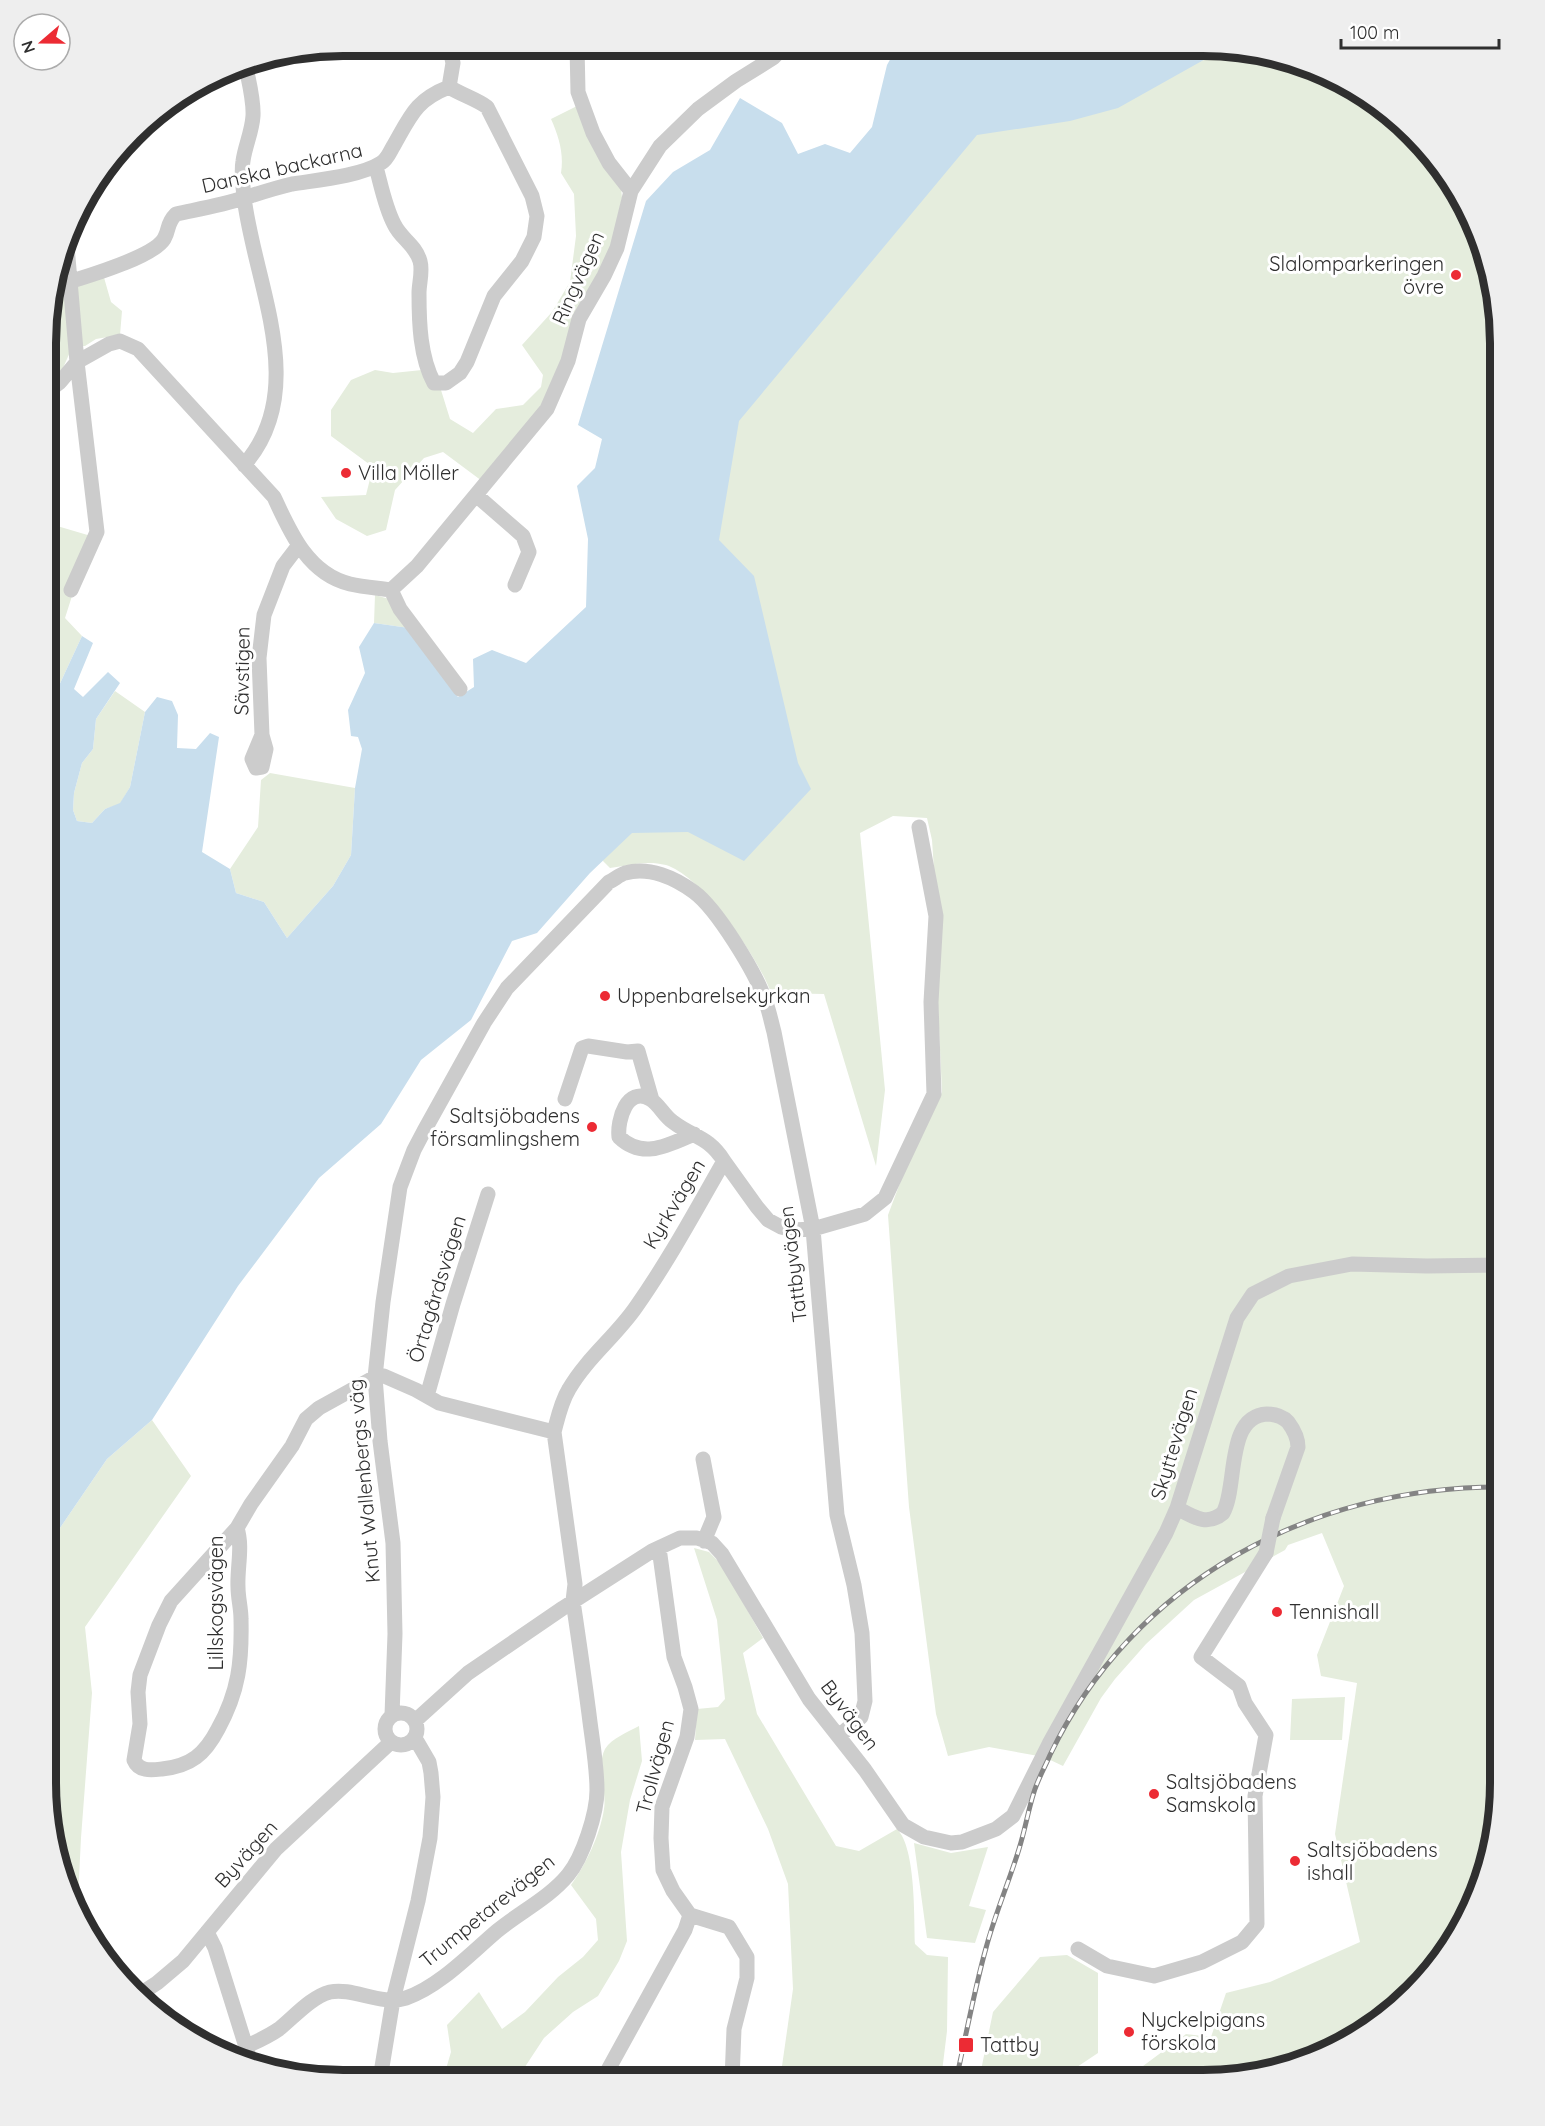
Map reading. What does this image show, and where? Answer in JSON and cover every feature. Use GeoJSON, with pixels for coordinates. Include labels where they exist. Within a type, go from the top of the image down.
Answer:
{"type":"FeatureCollection","features":[{"type":"Feature","properties":{"kind":"street"},"geometry":{"type":"LineString","coordinates":[[376,167],[393,224],[399,233],[412,244],[421,264],[419,294],[422,345],[427,370],[435,383],[446,383],[460,373],[467,362],[494,296],[522,261],[534,237],[537,216],[532,196],[487,107],[449,87],[453,63],[451,56]]}},
{"type":"Feature","properties":{"kind":"street"},"geometry":{"type":"LineString","coordinates":[[578,56],[578,92],[593,133],[609,162],[631,191]]}},
{"type":"Feature","properties":{"kind":"street","name":"Ringvägen"},"geometry":{"type":"LineString","coordinates":[[391,590],[417,567],[548,409],[568,360],[579,319],[617,248],[631,191],[660,146],[698,109],[775,56]]}},
{"type":"Feature","properties":{"kind":"street"},"geometry":{"type":"LineString","coordinates":[[244,465],[263,439],[272,406],[276,373],[271,314],[244,198],[242,162],[253,115],[246,72]]}},
{"type":"Feature","properties":{"kind":"street","name":"Danska backarna"},"geometry":{"type":"LineString","coordinates":[[69,282],[153,249],[164,238],[170,220],[176,214],[280,187],[376,167],[385,161],[411,114],[424,100],[449,87]]}},
{"type":"Feature","properties":{"kind":"street"},"geometry":{"type":"LineString","coordinates":[[68,260],[97,532],[72,590]]}},
{"type":"Feature","properties":{"kind":"street"},"geometry":{"type":"LineString","coordinates":[[56,385],[77,362],[109,344],[120,341],[138,349],[274,496],[287,526],[319,569],[335,579],[351,584],[391,590],[400,609],[460,689]]}},
{"type":"Feature","properties":{"kind":"street"},"geometry":{"type":"LineString","coordinates":[[476,495],[523,536],[529,552],[515,585]]}},
{"type":"Feature","properties":{"kind":"street","name":"Sävstigen"},"geometry":{"type":"LineString","coordinates":[[262,735],[259,658],[264,615],[283,566],[299,545]]}},
{"type":"Feature","properties":{"kind":"street","name":"Kyrkvägen"},"geometry":{"type":"LineString","coordinates":[[573,1601],[575,1584],[554,1432],[568,1390],[583,1367],[636,1307],[681,1237],[724,1161],[768,1220],[780,1227],[793,1230],[813,1229],[865,1214],[885,1198],[934,1094],[931,1002],[936,916],[919,828]]}},
{"type":"Feature","properties":{"kind":"street","name":"Tattbyvägen"},"geometry":{"type":"LineString","coordinates":[[609,882],[625,873],[660,873],[696,893],[744,958],[765,999],[774,1032],[813,1229],[837,1515],[855,1585],[862,1633],[865,1701],[861,1717],[839,1736]]}},
{"type":"Feature","properties":{"kind":"street","name":"Knut Wallenbergs väg"},"geometry":{"type":"LineString","coordinates":[[392,1715],[395,1634],[393,1543],[380,1441],[375,1377],[400,1187],[414,1150],[484,1023],[507,988],[609,882]]}},
{"type":"Feature","properties":{"kind":"street"},"geometry":{"type":"LineString","coordinates":[[565,1099],[582,1048],[588,1046],[627,1053],[638,1051],[652,1100]]}},
{"type":"Feature","properties":{"kind":"street"},"geometry":{"type":"LineString","coordinates":[[694,1134],[654,1149],[641,1149],[628,1146],[619,1137],[620,1117],[627,1103],[643,1096],[652,1100],[672,1121],[704,1138],[718,1151],[724,1161]]}},
{"type":"Feature","properties":{"kind":"street","name":"Örtagårdsvägen"},"geometry":{"type":"LineString","coordinates":[[427,1396],[488,1194]]}},
{"type":"Feature","properties":{"kind":"street","name":"Skyttevägen"},"geometry":{"type":"LineString","coordinates":[[1005,1824],[1019,1806],[1049,1744],[1156,1552],[1177,1508],[1237,1318],[1253,1294],[1289,1276],[1352,1264],[1490,1265]]}},
{"type":"Feature","properties":{"kind":"street"},"geometry":{"type":"LineString","coordinates":[[375,1377],[384,1376],[439,1403],[554,1432]]}},
{"type":"Feature","properties":{"kind":"street","name":"Lillskogsvägen"},"geometry":{"type":"LineString","coordinates":[[237,1528],[240,1538],[238,1587],[241,1638],[235,1694],[230,1707],[214,1738],[199,1757],[170,1768],[143,1769],[136,1765],[134,1754],[140,1724],[138,1692],[140,1675],[171,1601],[237,1528],[292,1446],[306,1419],[319,1408],[375,1377]]}},
{"type":"Feature","properties":{"kind":"street"},"geometry":{"type":"LineString","coordinates":[[1078,1949],[1107,1966],[1154,1976],[1202,1962],[1222,1953],[1242,1942],[1257,1924],[1255,1796],[1266,1736],[1245,1703],[1239,1686],[1202,1657],[1266,1553],[1273,1518],[1293,1467],[1298,1447],[1298,1439],[1290,1425],[1284,1418],[1271,1414],[1256,1417],[1246,1423],[1237,1447],[1229,1494],[1223,1513],[1211,1520],[1203,1520],[1177,1508]]}},
{"type":"Feature","properties":{"kind":"street"},"geometry":{"type":"LineString","coordinates":[[415,1721],[468,1673],[573,1601],[659,1548],[680,1538],[704,1540],[714,1517],[704,1459]]}},
{"type":"Feature","properties":{"kind":"street","name":"Byvägen"},"geometry":{"type":"LineString","coordinates":[[704,1540],[712,1543],[722,1554],[809,1699],[865,1770],[903,1825],[924,1837],[951,1843],[962,1842],[1005,1824]]}},
{"type":"Feature","properties":{"kind":"street","name":"Trollvägen"},"geometry":{"type":"LineString","coordinates":[[659,1548],[674,1656],[691,1709],[687,1737],[662,1807],[663,1870],[673,1891],[690,1915]]}},
{"type":"Feature","properties":{"kind":"street","name":"Trumpetarevägen"},"geometry":{"type":"LineString","coordinates":[[247,2046],[277,2031],[318,1998],[331,1992],[393,2000],[414,1994],[445,1975],[569,1875],[580,1853],[595,1809],[597,1791],[593,1739],[573,1601]]}},
{"type":"Feature","properties":{"kind":"street"},"geometry":{"type":"LineString","coordinates":[[409,1714],[415,1721],[417,1728],[415,1738],[411,1742],[403,1746],[387,1738],[384,1727],[392,1715],[409,1714]]}},
{"type":"Feature","properties":{"kind":"street"},"geometry":{"type":"LineString","coordinates":[[381,2070],[393,2000],[418,1900],[430,1838],[433,1797],[431,1773],[429,1762],[415,1738]]}},
{"type":"Feature","properties":{"kind":"street","name":"Byvägen"},"geometry":{"type":"LineString","coordinates":[[145,1991],[183,1961],[276,1849],[391,1742]]}},
{"type":"Feature","properties":{"kind":"street"},"geometry":{"type":"LineString","coordinates":[[608,2070],[685,1930],[690,1915],[729,1927],[747,1957],[747,1978],[734,2029],[732,2070]]}},
{"type":"Feature","properties":{"kind":"street"},"geometry":{"type":"LineString","coordinates":[[207,1932],[215,1948],[249,2055]]}},
{"type":"Feature","properties":{"kind":"green space"},"geometry":{"type":"Polygon","coordinates":[[[1016,56],[1221,56],[1277,65],[1312,77],[1362,104],[1392,127],[1418,153],[1451,199],[1468,233],[1484,286],[1490,342],[1489,1802],[1484,1840],[1474,1876],[1460,1911],[1441,1943],[1418,1973],[1392,1999],[1346,2032],[1312,2049],[1277,2061],[1240,2068],[1138,2070],[1186,2034],[1211,2037],[1226,1993],[1270,1982],[1360,1942],[1335,1834],[1357,1683],[1321,1676],[1317,1655],[1344,1586],[1322,1533],[1288,1545],[1285,1550],[1194,1600],[1146,1644],[1115,1679],[1101,1698],[1063,1766],[1044,1757],[989,1747],[948,1756],[936,1714],[909,1507],[888,1215],[909,1159],[942,1092],[934,869],[932,840],[927,818],[893,816],[860,833],[885,1090],[876,1166],[824,994],[771,993],[755,960],[728,920],[696,885],[680,872],[666,865],[652,863],[610,868],[603,861],[651,490],[1016,56]]]}},
{"type":"Feature","properties":{"kind":"green space"},"geometry":{"type":"Polygon","coordinates":[[[577,106],[621,187],[622,198],[610,251],[544,407],[482,481],[443,452],[424,458],[395,490],[386,530],[367,536],[336,519],[321,497],[366,495],[373,467],[331,436],[331,410],[351,380],[375,370],[393,373],[422,370],[441,390],[450,419],[473,433],[496,409],[523,405],[541,387],[543,375],[522,345],[552,312],[570,282],[576,236],[574,194],[561,173],[560,146],[551,119],[577,106]]]}},
{"type":"Feature","properties":{"kind":"green space"},"geometry":{"type":"Polygon","coordinates":[[[64,272],[70,352],[63,368],[56,375],[56,324],[64,272]]]}},
{"type":"Feature","properties":{"kind":"green space"},"geometry":{"type":"Polygon","coordinates":[[[103,274],[111,302],[122,311],[120,335],[96,339],[82,346],[74,283],[103,274]]]}},
{"type":"Feature","properties":{"kind":"green space"},"geometry":{"type":"Polygon","coordinates":[[[56,526],[91,536],[65,618],[82,636],[56,692],[56,526]]]}},
{"type":"Feature","properties":{"kind":"green space"},"geometry":{"type":"Polygon","coordinates":[[[375,595],[389,599],[409,628],[374,623],[375,595]]]}},
{"type":"Feature","properties":{"kind":"green space"},"geometry":{"type":"Polygon","coordinates":[[[115,691],[145,712],[130,787],[120,804],[105,809],[92,823],[77,821],[73,810],[74,793],[82,763],[93,749],[96,719],[115,691]]]}},
{"type":"Feature","properties":{"kind":"green space"},"geometry":{"type":"Polygon","coordinates":[[[270,773],[355,788],[351,855],[333,886],[287,938],[264,902],[236,893],[230,869],[258,827],[261,780],[270,773]]]}},
{"type":"Feature","properties":{"kind":"green space"},"geometry":{"type":"Polygon","coordinates":[[[152,1420],[191,1476],[85,1627],[92,1693],[78,1896],[65,1858],[56,1802],[56,1534],[107,1459],[152,1420]]]}},
{"type":"Feature","properties":{"kind":"green space"},"geometry":{"type":"Polygon","coordinates":[[[694,1548],[709,1552],[722,1565],[763,1638],[743,1653],[757,1714],[836,1846],[859,1851],[897,1829],[903,1838],[908,1851],[913,1883],[915,1944],[927,1955],[948,1957],[947,2031],[942,2070],[781,2070],[793,1989],[788,1884],[768,1829],[725,1739],[695,1740],[697,1709],[718,1707],[725,1699],[717,1620],[694,1548]]]}},
{"type":"Feature","properties":{"kind":"green space"},"geometry":{"type":"Polygon","coordinates":[[[1345,1697],[1342,1740],[1290,1740],[1292,1699],[1345,1697]]]}},
{"type":"Feature","properties":{"kind":"green space"},"geometry":{"type":"Polygon","coordinates":[[[639,1726],[642,1761],[630,1800],[621,1852],[627,1941],[619,1961],[598,1996],[573,2012],[544,2038],[523,2070],[446,2070],[451,2052],[447,2025],[479,1992],[502,2029],[525,2012],[598,1940],[596,1919],[571,1885],[592,1849],[599,1829],[605,1802],[602,1756],[608,1745],[639,1726]]]}},
{"type":"Feature","properties":{"kind":"green space"},"geometry":{"type":"Polygon","coordinates":[[[914,1843],[951,1853],[988,1847],[969,1906],[986,1910],[975,1943],[927,1938],[914,1843]]]}},
{"type":"Feature","properties":{"kind":"green space"},"geometry":{"type":"Polygon","coordinates":[[[1067,1955],[1098,1973],[1098,2053],[1074,2070],[981,2070],[993,2012],[1040,1957],[1067,1955]]]}},
{"type":"Feature","properties":{"kind":"water"},"geometry":{"type":"Polygon","coordinates":[[[892,56],[1211,56],[1118,108],[1070,121],[977,135],[739,421],[719,540],[754,576],[798,763],[811,789],[744,861],[688,832],[632,833],[590,873],[537,933],[512,941],[471,1020],[421,1060],[381,1124],[319,1178],[238,1286],[152,1420],[107,1459],[56,1534],[56,692],[82,636],[93,643],[74,689],[83,697],[108,672],[120,683],[96,719],[93,749],[82,763],[74,793],[73,810],[77,821],[92,823],[105,809],[120,803],[130,787],[145,712],[157,697],[172,701],[178,715],[177,748],[196,749],[210,733],[219,737],[202,852],[230,869],[236,893],[264,902],[287,938],[333,886],[351,855],[355,788],[362,749],[358,737],[351,736],[348,710],[365,673],[359,647],[374,623],[409,628],[458,697],[474,687],[473,659],[492,650],[526,663],[586,607],[588,539],[577,486],[595,468],[602,439],[578,425],[646,201],[673,172],[710,150],[740,98],[782,123],[798,154],[825,144],[850,153],[872,127],[887,65],[892,56]]]}},
{"type":"Feature","properties":{"kind":"railway"},"geometry":{"type":"LineString","coordinates":[[958,2070],[986,1948],[1019,1849],[1037,1782],[1085,1694],[1129,1640],[1179,1594],[1235,1556],[1296,1526],[1361,1504],[1429,1491],[1490,1488]]}},
{"type":"Feature","properties":{"kind":"place","name":"Slalomparkeringen övre"},"geometry":{"type":"Point","coordinates":[1456,275]}},
{"type":"Feature","properties":{"kind":"place","name":"Villa Möller"},"geometry":{"type":"Point","coordinates":[346,473]}},
{"type":"Feature","properties":{"kind":"place","name":"Uppenbarelsekyrkan"},"geometry":{"type":"Point","coordinates":[605,996]}},
{"type":"Feature","properties":{"kind":"place","name":"Saltsjöbadens församlingshem"},"geometry":{"type":"Point","coordinates":[592,1127]}},
{"type":"Feature","properties":{"kind":"place","name":"Tennishall"},"geometry":{"type":"Point","coordinates":[1277,1612]}},
{"type":"Feature","properties":{"kind":"place","name":"Saltsjöbadens Samskola"},"geometry":{"type":"Point","coordinates":[1154,1794]}},
{"type":"Feature","properties":{"kind":"place","name":"Saltsjöbadens ishall"},"geometry":{"type":"Point","coordinates":[1295,1861]}},
{"type":"Feature","properties":{"kind":"place","name":"Nyckelpigans förskola"},"geometry":{"type":"Point","coordinates":[1129,2032]}},
{"type":"Feature","properties":{"kind":"place","name":"Tattby"},"geometry":{"type":"Point","coordinates":[966,2045]}}]}
